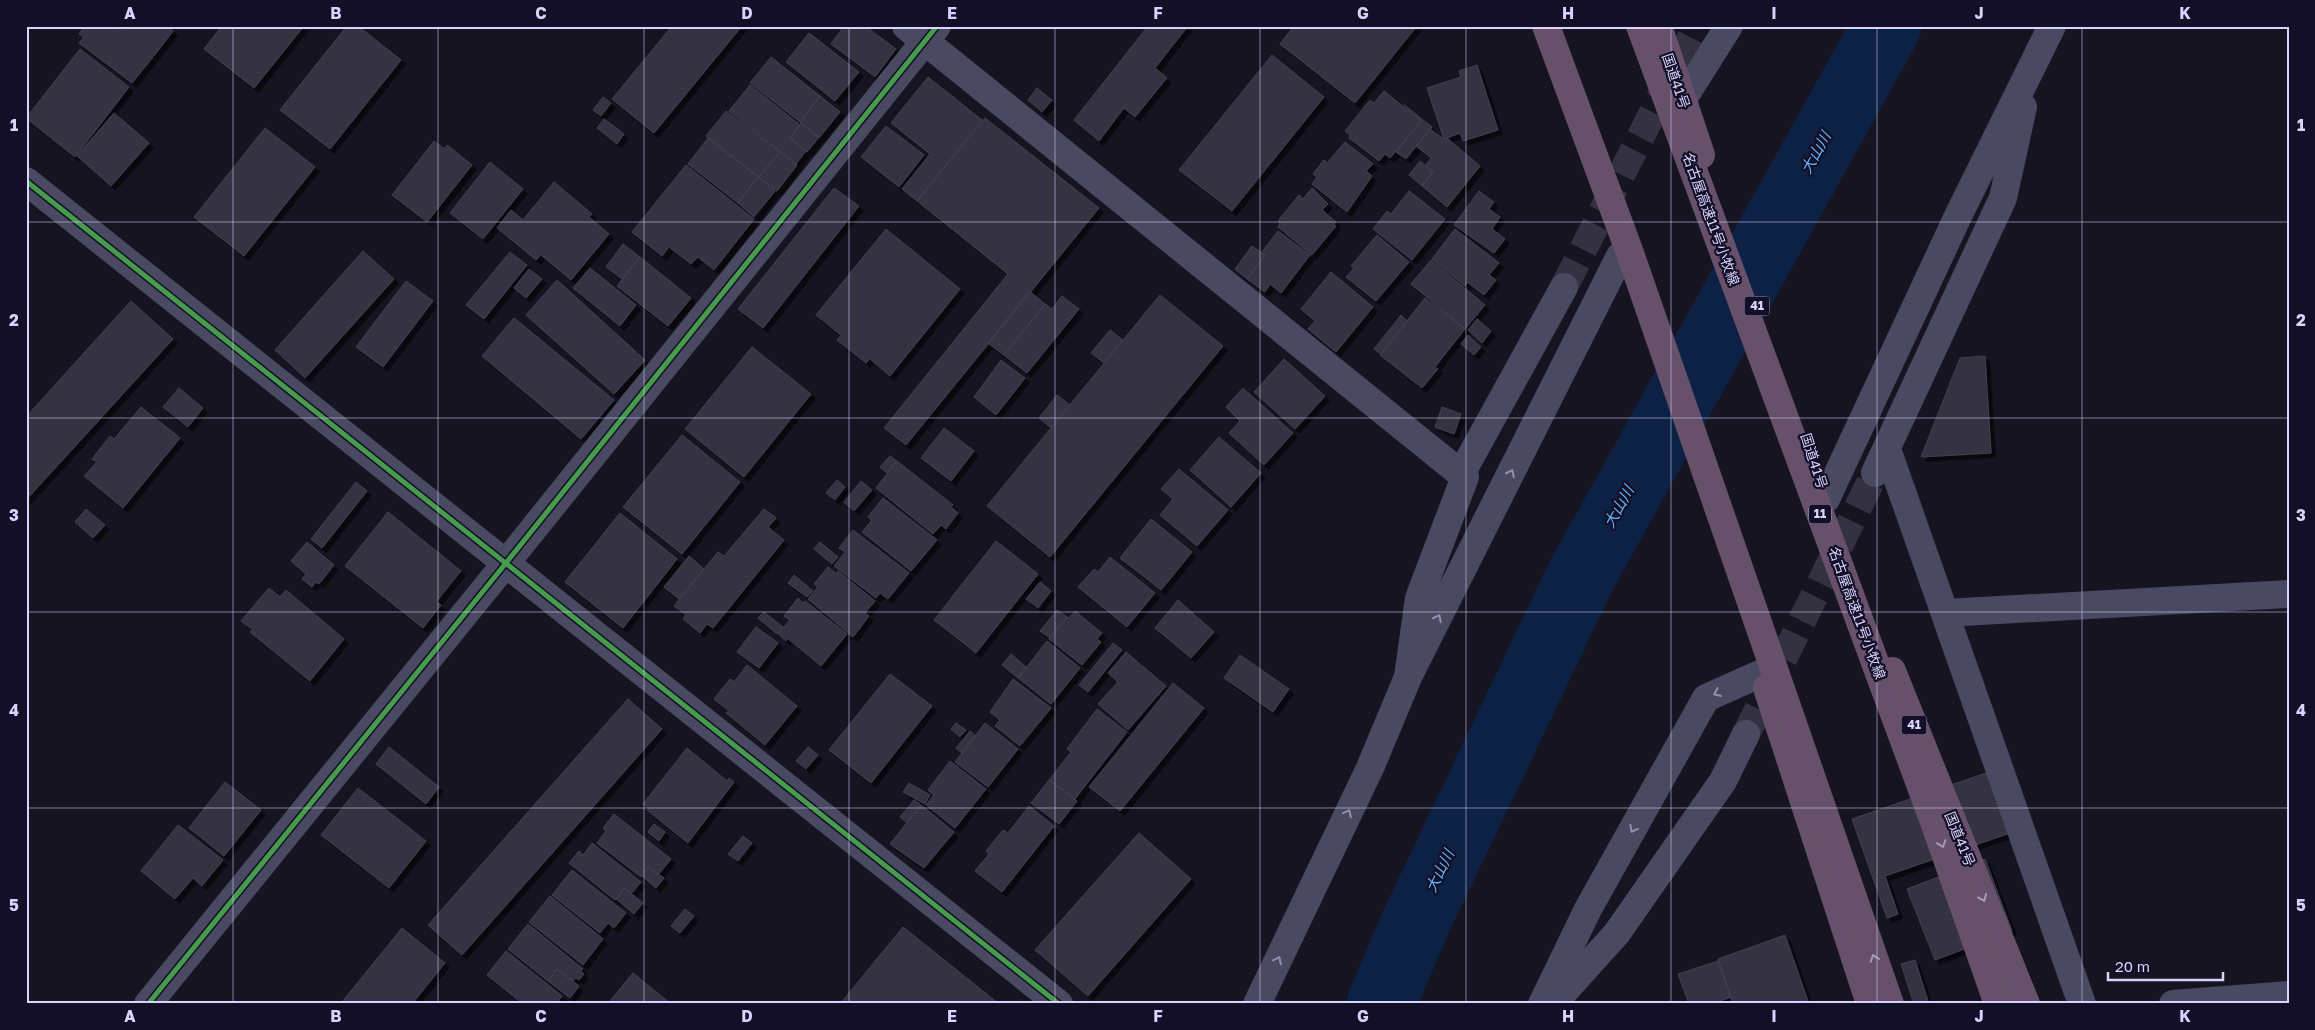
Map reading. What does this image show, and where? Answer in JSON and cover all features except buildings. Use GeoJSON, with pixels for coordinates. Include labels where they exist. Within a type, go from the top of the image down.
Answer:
{"type":"FeatureCollection","features":[{"type":"Feature","properties":{"kind":"highway"},"geometry":{"type":"LineString","coordinates":[[1536,26],[1620,256],[1630,291],[1726,563],[1870,1004]]}},
{"type":"Feature","properties":{"kind":"highway"},"geometry":{"type":"LineString","coordinates":[[1546,26],[1630,253],[1890,1004]]}},
{"type":"Feature","properties":{"kind":"highway","name":"名古屋高速11号小牧線"},"geometry":{"type":"LineString","coordinates":[[1640,26],[1927,803],[1998,1004]]}},
{"type":"Feature","properties":{"kind":"highway","name":"国道41号"},"geometry":{"type":"LineString","coordinates":[[1658,26],[1683,98],[1704,168],[1809,444],[1826,499],[1870,616],[2026,1004]]}},
{"type":"Feature","properties":{"kind":"street"},"geometry":{"type":"LineString","coordinates":[[1683,98],[1730,26]]}},
{"type":"Feature","properties":{"kind":"street"},"geometry":{"type":"LineString","coordinates":[[1826,499],[1959,214],[2052,26]]}},
{"type":"Feature","properties":{"kind":"street"},"geometry":{"type":"LineString","coordinates":[[148,1004],[506,563],[922,31],[1465,477],[1419,598],[1408,677]]}},
{"type":"Feature","properties":{"kind":"street"},"geometry":{"type":"LineString","coordinates":[[1875,473],[2003,198],[2033,64]]}},
{"type":"Feature","properties":{"kind":"street"},"geometry":{"type":"LineString","coordinates":[[26,181],[1059,1004]]}},
{"type":"Feature","properties":{"kind":"street"},"geometry":{"type":"LineString","coordinates":[[1257,1004],[1370,768],[1408,677],[1620,256]]}},
{"type":"Feature","properties":{"kind":"street"},"geometry":{"type":"LineString","coordinates":[[1461,474],[1564,288]]}},
{"type":"Feature","properties":{"kind":"street"},"geometry":{"type":"LineString","coordinates":[[1887,449],[2082,1004]]}},
{"type":"Feature","properties":{"kind":"street"},"geometry":{"type":"LineString","coordinates":[[1945,613],[2289,594]]}},
{"type":"Feature","properties":{"kind":"street"},"geometry":{"type":"LineString","coordinates":[[1542,1004],[1588,909],[1706,698],[1762,673]]}},
{"type":"Feature","properties":{"kind":"street"},"geometry":{"type":"LineString","coordinates":[[1553,1004],[1617,933],[1723,781],[1746,734]]}},
{"type":"Feature","properties":{"kind":"street"},"geometry":{"type":"LineString","coordinates":[[2173,1004],[2289,995]]}},
{"type":"Feature","properties":{"kind":"waterway","name":"大山川"},"geometry":{"type":"LineString","coordinates":[[1381,1004],[1414,926],[1581,576],[1887,26]]}},
{"type":"Feature","properties":{"kind":"tunnel"},"geometry":{"type":"LineString","coordinates":[[1564,287],[1697,26]]}},
{"type":"Feature","properties":{"kind":"tunnel"},"geometry":{"type":"LineString","coordinates":[[1746,734],[1875,473]]}},
{"type":"Feature","properties":{"kind":"cycle path"},"geometry":{"type":"LineString","coordinates":[[148,1004],[506,563],[937,26]]}},
{"type":"Feature","properties":{"kind":"cycle path"},"geometry":{"type":"LineString","coordinates":[[26,181],[1059,1004]]}}]}
